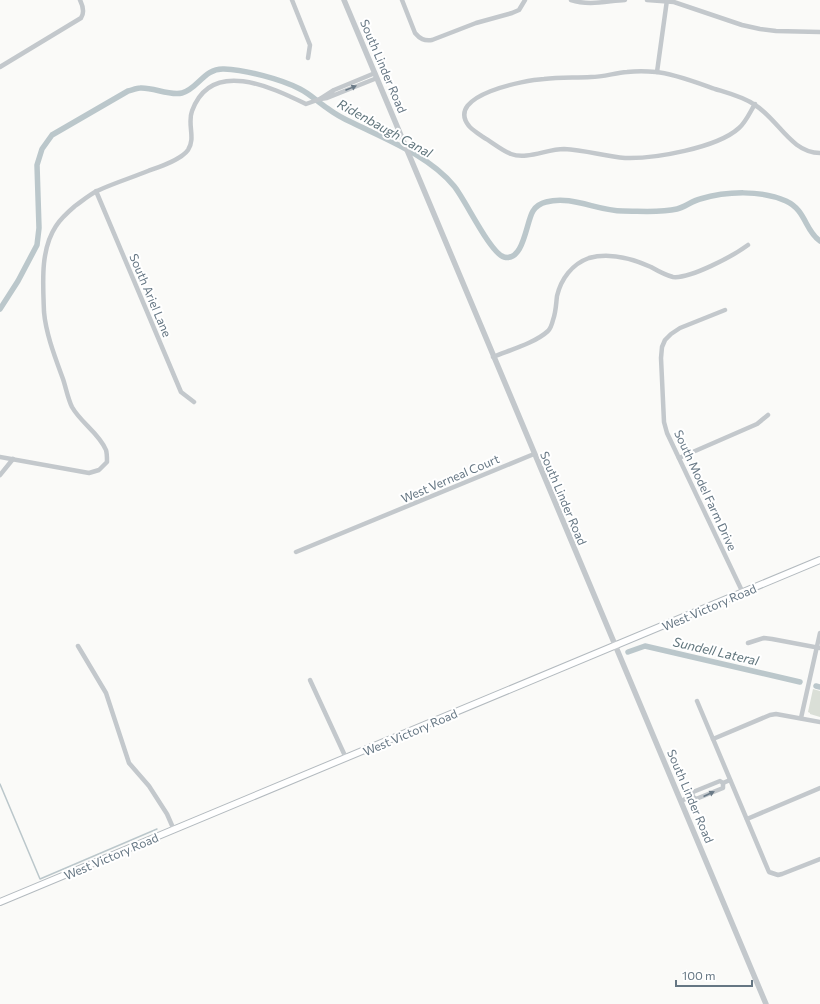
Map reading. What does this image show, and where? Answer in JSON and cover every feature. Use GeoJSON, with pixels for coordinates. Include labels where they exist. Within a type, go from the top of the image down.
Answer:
{"type":"FeatureCollection","features":[{"type":"Feature","properties":{"kind":"main road","name":"West Victory Road"},"geometry":{"type":"LineString","coordinates":[[0,902],[820,560]]}},
{"type":"Feature","properties":{"kind":"street"},"geometry":{"type":"LineString","coordinates":[[0,68],[81,18],[84,10],[80,0]]}},
{"type":"Feature","properties":{"kind":"street"},"geometry":{"type":"LineString","coordinates":[[292,0],[310,45],[308,58]]}},
{"type":"Feature","properties":{"kind":"street","name":"South Linder Road"},"geometry":{"type":"LineString","coordinates":[[344,0],[766,1004]]}},
{"type":"Feature","properties":{"kind":"street"},"geometry":{"type":"LineString","coordinates":[[402,0],[415,33],[423,40],[432,40],[476,22],[512,13],[519,10],[525,0]]}},
{"type":"Feature","properties":{"kind":"street"},"geometry":{"type":"LineString","coordinates":[[571,0],[578,2],[598,3],[625,0]]}},
{"type":"Feature","properties":{"kind":"street"},"geometry":{"type":"LineString","coordinates":[[647,0],[667,0],[742,25],[760,29],[820,32]]}},
{"type":"Feature","properties":{"kind":"street"},"geometry":{"type":"LineString","coordinates":[[657,72],[667,0]]}},
{"type":"Feature","properties":{"kind":"street"},"geometry":{"type":"LineString","coordinates":[[755,104],[739,128],[712,143],[690,150],[666,155],[636,158],[560,149],[520,156],[512,155],[505,152],[471,129],[465,120],[465,109],[469,102],[475,98],[512,84],[538,79],[592,77],[628,72],[657,72],[695,82],[755,104],[797,144],[811,153],[820,154]]}},
{"type":"Feature","properties":{"kind":"street"},"geometry":{"type":"LineString","coordinates":[[0,457],[89,473],[99,470],[107,462],[107,451],[72,407],[45,322],[44,259],[49,242],[56,227],[64,216],[81,201],[96,191],[164,165],[187,151],[192,137],[190,122],[191,113],[203,92],[218,82],[239,81],[258,84],[306,104],[327,98],[376,76]]}},
{"type":"Feature","properties":{"kind":"street","name":"South Ariel Lane"},"geometry":{"type":"LineString","coordinates":[[96,191],[181,392],[194,402]]}},
{"type":"Feature","properties":{"kind":"street"},"geometry":{"type":"LineString","coordinates":[[493,357],[537,338],[549,330],[555,316],[557,296],[562,281],[577,265],[589,258],[612,255],[629,258],[668,275],[677,277],[690,275],[736,254],[748,246]]}},
{"type":"Feature","properties":{"kind":"street","name":"South Model Farm Drive"},"geometry":{"type":"LineString","coordinates":[[725,310],[680,328],[670,334],[665,340],[662,347],[661,358],[664,422],[667,433],[743,593]]}},
{"type":"Feature","properties":{"kind":"street"},"geometry":{"type":"LineString","coordinates":[[679,458],[757,424],[768,415]]}},
{"type":"Feature","properties":{"kind":"street","name":"West Verneal Court"},"geometry":{"type":"LineString","coordinates":[[296,552],[534,454]]}},
{"type":"Feature","properties":{"kind":"street"},"geometry":{"type":"LineString","coordinates":[[0,475],[13,459]]}},
{"type":"Feature","properties":{"kind":"street"},"geometry":{"type":"LineString","coordinates":[[801,718],[818,648],[820,633]]}},
{"type":"Feature","properties":{"kind":"street"},"geometry":{"type":"LineString","coordinates":[[748,643],[764,638],[772,638],[818,648]]}},
{"type":"Feature","properties":{"kind":"street"},"geometry":{"type":"LineString","coordinates":[[78,646],[106,693],[128,763],[149,786],[167,814],[174,830]]}},
{"type":"Feature","properties":{"kind":"street"},"geometry":{"type":"LineString","coordinates":[[310,680],[346,758]]}},
{"type":"Feature","properties":{"kind":"street"},"geometry":{"type":"LineString","coordinates":[[697,700],[767,868],[773,874],[778,876],[820,859]]}},
{"type":"Feature","properties":{"kind":"street"},"geometry":{"type":"LineString","coordinates":[[713,739],[770,715],[776,714],[784,714],[820,722]]}},
{"type":"Feature","properties":{"kind":"street"},"geometry":{"type":"LineString","coordinates":[[681,801],[692,796],[693,792],[720,781],[723,783],[730,780]]}},
{"type":"Feature","properties":{"kind":"street"},"geometry":{"type":"LineString","coordinates":[[692,796],[696,800],[723,788],[723,783]]}},
{"type":"Feature","properties":{"kind":"street"},"geometry":{"type":"LineString","coordinates":[[747,819],[820,788]]}},
{"type":"Feature","properties":{"kind":"shaded area"},"geometry":{"type":"Polygon","coordinates":[[[813,689],[820,691],[820,717],[808,712],[813,689]]]}},
{"type":"Feature","properties":{"kind":"waterway","name":"Ridenbaugh Canal"},"geometry":{"type":"LineString","coordinates":[[0,309],[18,281],[37,245],[39,228],[37,165],[42,149],[52,135],[128,91],[145,88],[177,94],[182,93],[188,91],[211,72],[224,69],[253,73],[292,85],[307,93],[340,116],[394,142],[420,157],[444,175],[454,186],[492,246],[504,257],[511,257],[520,248],[535,208],[538,205],[556,200],[565,200],[613,210],[657,211],[677,209],[710,196],[732,193],[755,193],[776,197],[793,205],[802,215],[811,232],[820,241]]}},
{"type":"Feature","properties":{"kind":"waterway","name":"Sundell Lateral"},"geometry":{"type":"LineString","coordinates":[[628,652],[645,646],[800,682]]}},
{"type":"Feature","properties":{"kind":"waterway","name":"Sundell Lateral"},"geometry":{"type":"LineString","coordinates":[[816,686],[820,687]]}},
{"type":"Feature","properties":{"kind":"waterway"},"geometry":{"type":"LineString","coordinates":[[0,784],[40,879],[157,829]]}}]}
